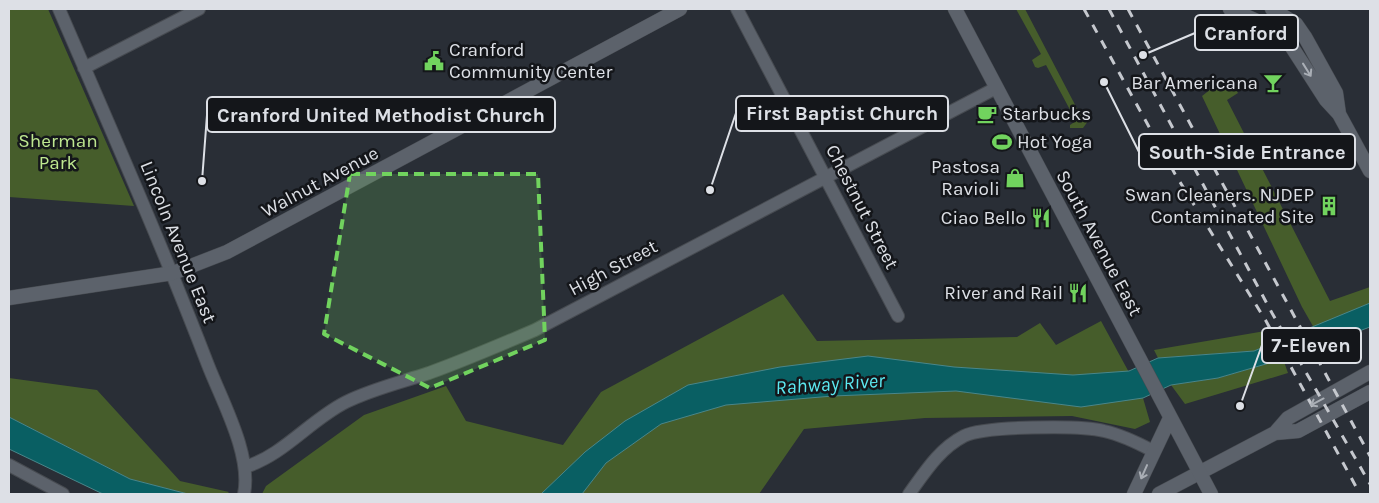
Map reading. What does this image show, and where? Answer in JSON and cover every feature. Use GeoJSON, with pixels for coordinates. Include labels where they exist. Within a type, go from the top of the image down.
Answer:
{"type":"FeatureCollection","features":[{"type":"Feature","properties":{"kind":"street","name":"Lincoln Avenue East"},"geometry":{"type":"LineString","coordinates":[[59,9],[173,273],[240,449],[246,483],[244,494]]}},
{"type":"Feature","properties":{"kind":"street"},"geometry":{"type":"LineString","coordinates":[[84,68],[199,9]]}},
{"type":"Feature","properties":{"kind":"street","name":"Walnut Avenue"},"geometry":{"type":"LineString","coordinates":[[9,298],[173,273],[227,252],[680,9]]}},
{"type":"Feature","properties":{"kind":"street","name":"Chestnut Street"},"geometry":{"type":"LineString","coordinates":[[737,9],[898,316]]}},
{"type":"Feature","properties":{"kind":"street","name":"South Avenue East"},"geometry":{"type":"LineString","coordinates":[[955,9],[1210,494]]}},
{"type":"Feature","properties":{"kind":"street"},"geometry":{"type":"LineString","coordinates":[[1230,9],[1249,12],[1286,38],[1326,100],[1339,114],[1370,171]]}},
{"type":"Feature","properties":{"kind":"street"},"geometry":{"type":"LineString","coordinates":[[1272,9],[1296,24],[1336,93],[1339,114]]}},
{"type":"Feature","properties":{"kind":"street","name":"High Street"},"geometry":{"type":"LineString","coordinates":[[244,467],[259,462],[276,452],[300,432],[347,401],[456,364],[535,330],[996,88]]}},
{"type":"Feature","properties":{"kind":"street"},"geometry":{"type":"LineString","coordinates":[[1159,494],[1275,433],[1288,418],[1370,372]]}},
{"type":"Feature","properties":{"kind":"street"},"geometry":{"type":"LineString","coordinates":[[1275,433],[1298,431],[1370,392]]}},
{"type":"Feature","properties":{"kind":"street"},"geometry":{"type":"LineString","coordinates":[[1134,494],[1153,452],[1167,412]]}},
{"type":"Feature","properties":{"kind":"street"},"geometry":{"type":"LineString","coordinates":[[909,494],[940,452],[964,436],[979,430],[1055,428],[1103,430],[1134,441],[1153,452]]}},
{"type":"Feature","properties":{"kind":"street"},"geometry":{"type":"LineString","coordinates":[[9,465],[63,494]]}},
{"type":"Feature","properties":{"kind":"highlighted area"},"geometry":{"type":"Polygon","coordinates":[[[350,174],[538,174],[545,340],[430,388],[324,334],[350,174]]]}},
{"type":"Feature","properties":{"kind":"green space","name":"Sherman Park"},"geometry":{"type":"Polygon","coordinates":[[[9,9],[48,9],[134,206],[9,197],[9,9]]]}},
{"type":"Feature","properties":{"kind":"green space"},"geometry":{"type":"Polygon","coordinates":[[[1016,9],[1025,9],[1083,120],[1091,117],[1083,128],[1070,128],[1070,125],[1076,121],[1046,65],[1038,68],[1035,67],[1032,60],[1041,54],[1016,9]]]}},
{"type":"Feature","properties":{"kind":"green space"},"geometry":{"type":"Polygon","coordinates":[[[1220,82],[1233,84],[1238,93],[1227,100],[1330,301],[1370,287],[1370,303],[1314,328],[1302,307],[1202,96],[1220,82]]]}},
{"type":"Feature","properties":{"kind":"green space"},"geometry":{"type":"Polygon","coordinates":[[[783,294],[817,341],[1017,337],[1040,323],[1056,345],[1101,321],[1143,398],[1150,422],[1135,429],[1072,416],[925,418],[804,429],[759,494],[262,494],[266,486],[364,415],[446,386],[466,421],[563,445],[601,392],[783,294]]]}},
{"type":"Feature","properties":{"kind":"green space"},"geometry":{"type":"Polygon","coordinates":[[[1271,330],[1273,342],[1254,351],[1158,358],[1154,350],[1271,330]]]}},
{"type":"Feature","properties":{"kind":"green space"},"geometry":{"type":"Polygon","coordinates":[[[1283,359],[1288,373],[1185,404],[1171,385],[1218,378],[1283,359]]]}},
{"type":"Feature","properties":{"kind":"green space"},"geometry":{"type":"Polygon","coordinates":[[[9,378],[97,390],[180,481],[229,492],[227,494],[188,494],[130,479],[9,417],[9,378]]]}},
{"type":"Feature","properties":{"kind":"water","name":"Rahway River"},"geometry":{"type":"Polygon","coordinates":[[[1370,303],[1370,327],[1283,359],[1218,378],[1171,385],[1143,398],[1081,407],[956,391],[833,396],[726,405],[661,424],[606,463],[582,494],[541,494],[585,452],[625,421],[688,385],[780,367],[868,356],[954,367],[1073,375],[1129,371],[1158,358],[1254,351],[1370,303]]]}},
{"type":"Feature","properties":{"kind":"water"},"geometry":{"type":"Polygon","coordinates":[[[9,417],[130,479],[188,494],[103,494],[9,449],[9,417]]]}},
{"type":"Feature","properties":{"kind":"railway"},"geometry":{"type":"LineString","coordinates":[[1084,9],[1175,174],[1266,321],[1360,494]]}},
{"type":"Feature","properties":{"kind":"railway"},"geometry":{"type":"LineString","coordinates":[[1109,9],[1272,313],[1370,484]]}},
{"type":"Feature","properties":{"kind":"railway"},"geometry":{"type":"LineString","coordinates":[[1128,9],[1370,456]]}},
{"type":"Feature","properties":{"kind":"place","name":"Cranford"},"geometry":{"type":"Point","coordinates":[1143,55]}},
{"type":"Feature","properties":{"kind":"place","name":"Cranford Community Center"},"geometry":{"type":"Point","coordinates":[434,61]}},
{"type":"Feature","properties":{"kind":"place","name":"South-Side Entrance"},"geometry":{"type":"Point","coordinates":[1104,82]}},
{"type":"Feature","properties":{"kind":"place","name":"Bar Americana"},"geometry":{"type":"Point","coordinates":[1273,83]}},
{"type":"Feature","properties":{"kind":"place","name":"Starbucks"},"geometry":{"type":"Point","coordinates":[987,114]}},
{"type":"Feature","properties":{"kind":"place","name":"Hot Yoga"},"geometry":{"type":"Point","coordinates":[1002,142]}},
{"type":"Feature","properties":{"kind":"place","name":"Pastosa Ravioli"},"geometry":{"type":"Point","coordinates":[1015,178]}},
{"type":"Feature","properties":{"kind":"place","name":"Cranford United Methodist Church"},"geometry":{"type":"Point","coordinates":[202,181]}},
{"type":"Feature","properties":{"kind":"place","name":"First Baptist Church"},"geometry":{"type":"Point","coordinates":[710,190]}},
{"type":"Feature","properties":{"kind":"place","name":"Swan Cleaners. NJDEP Contaminated Site"},"geometry":{"type":"Point","coordinates":[1329,206]}},
{"type":"Feature","properties":{"kind":"place","name":"Ciao Bello"},"geometry":{"type":"Point","coordinates":[1041,218]}},
{"type":"Feature","properties":{"kind":"place","name":"River and Rail"},"geometry":{"type":"Point","coordinates":[1078,293]}},
{"type":"Feature","properties":{"kind":"place","name":"7-Eleven"},"geometry":{"type":"Point","coordinates":[1240,406]}}]}
